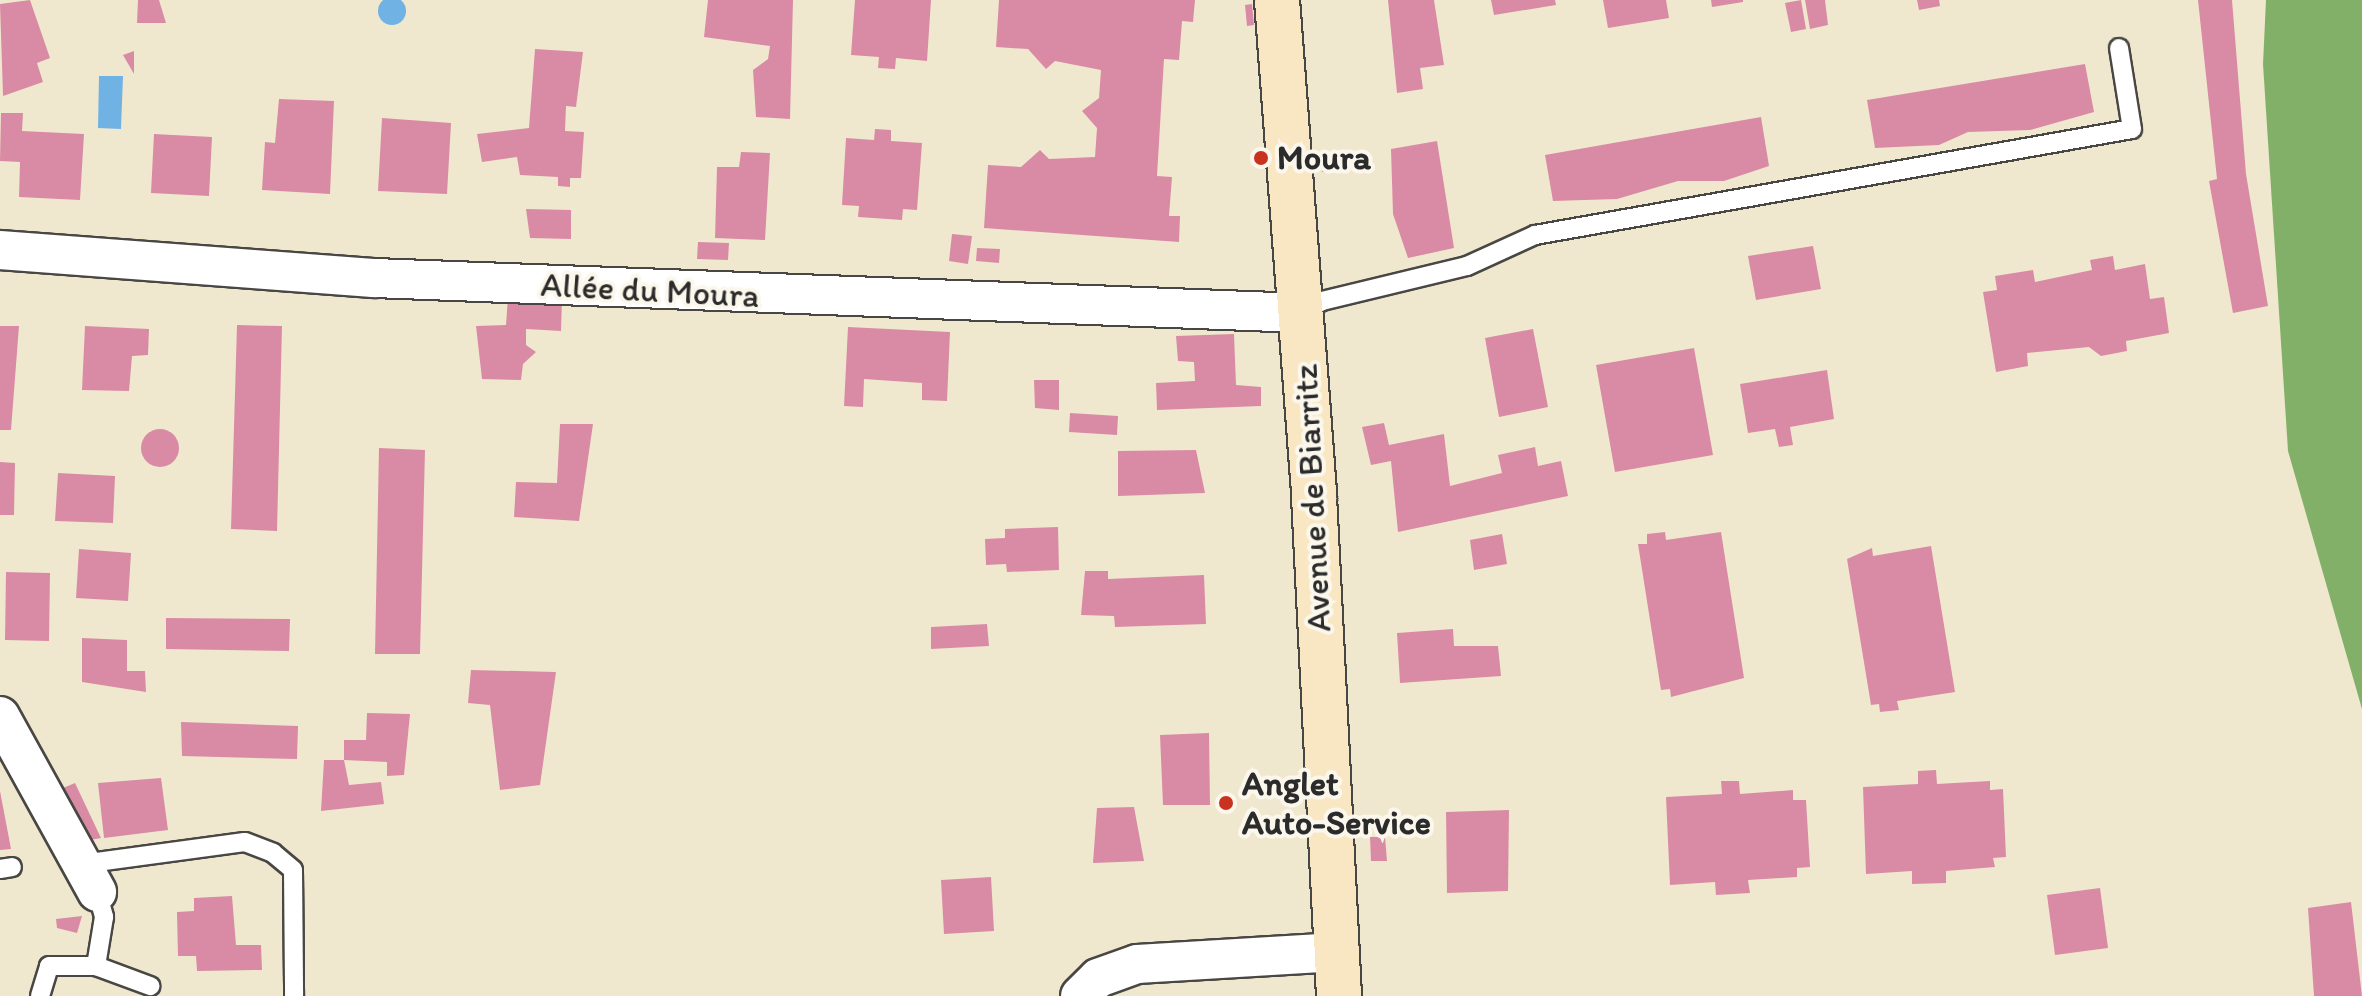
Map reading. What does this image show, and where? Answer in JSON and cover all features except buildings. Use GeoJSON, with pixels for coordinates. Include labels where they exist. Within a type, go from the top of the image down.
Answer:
{"type":"FeatureCollection","features":[{"type":"Feature","properties":{"kind":"main road","name":"Avenue de Biarritz"},"geometry":{"type":"LineString","coordinates":[[1277,0],[1301,313],[1339,996]]}},
{"type":"Feature","properties":{"kind":"street","name":"Allée du Moura"},"geometry":{"type":"LineString","coordinates":[[0,250],[374,278],[1301,313]]}},
{"type":"Feature","properties":{"kind":"street"},"geometry":{"type":"LineString","coordinates":[[0,716],[12,768],[89,878]]}},
{"type":"Feature","properties":{"kind":"street"},"geometry":{"type":"LineString","coordinates":[[1080,996],[1098,978],[1137,964],[1338,952]]}},
{"type":"Feature","properties":{"kind":"lane"},"geometry":{"type":"LineString","coordinates":[[1301,313],[1322,301],[1467,266],[1535,235],[2132,129],[2119,48]]}},
{"type":"Feature","properties":{"kind":"lane"},"geometry":{"type":"LineString","coordinates":[[96,966],[104,917],[89,878],[245,842],[273,853],[293,870],[294,996]]}},
{"type":"Feature","properties":{"kind":"lane"},"geometry":{"type":"LineString","coordinates":[[40,996],[49,966],[96,966],[150,986]]}},
{"type":"Feature","properties":{"kind":"green space"},"geometry":{"type":"Polygon","coordinates":[[[2266,0],[2362,0],[2362,709],[2288,451],[2263,64],[2266,0]]]}},
{"type":"Feature","properties":{"kind":"water"},"geometry":{"type":"Polygon","coordinates":[[[392,-3],[402,1],[406,11],[402,21],[392,25],[382,21],[378,11],[382,1],[392,-3]]]}},
{"type":"Feature","properties":{"kind":"water"},"geometry":{"type":"Polygon","coordinates":[[[99,76],[123,76],[121,129],[98,128],[99,76]]]}},
{"type":"Feature","properties":{"kind":"place","name":"Moura"},"geometry":{"type":"Point","coordinates":[1261,158]}},
{"type":"Feature","properties":{"kind":"place","name":"Anglet Auto-Service"},"geometry":{"type":"Point","coordinates":[1226,803]}}]}
